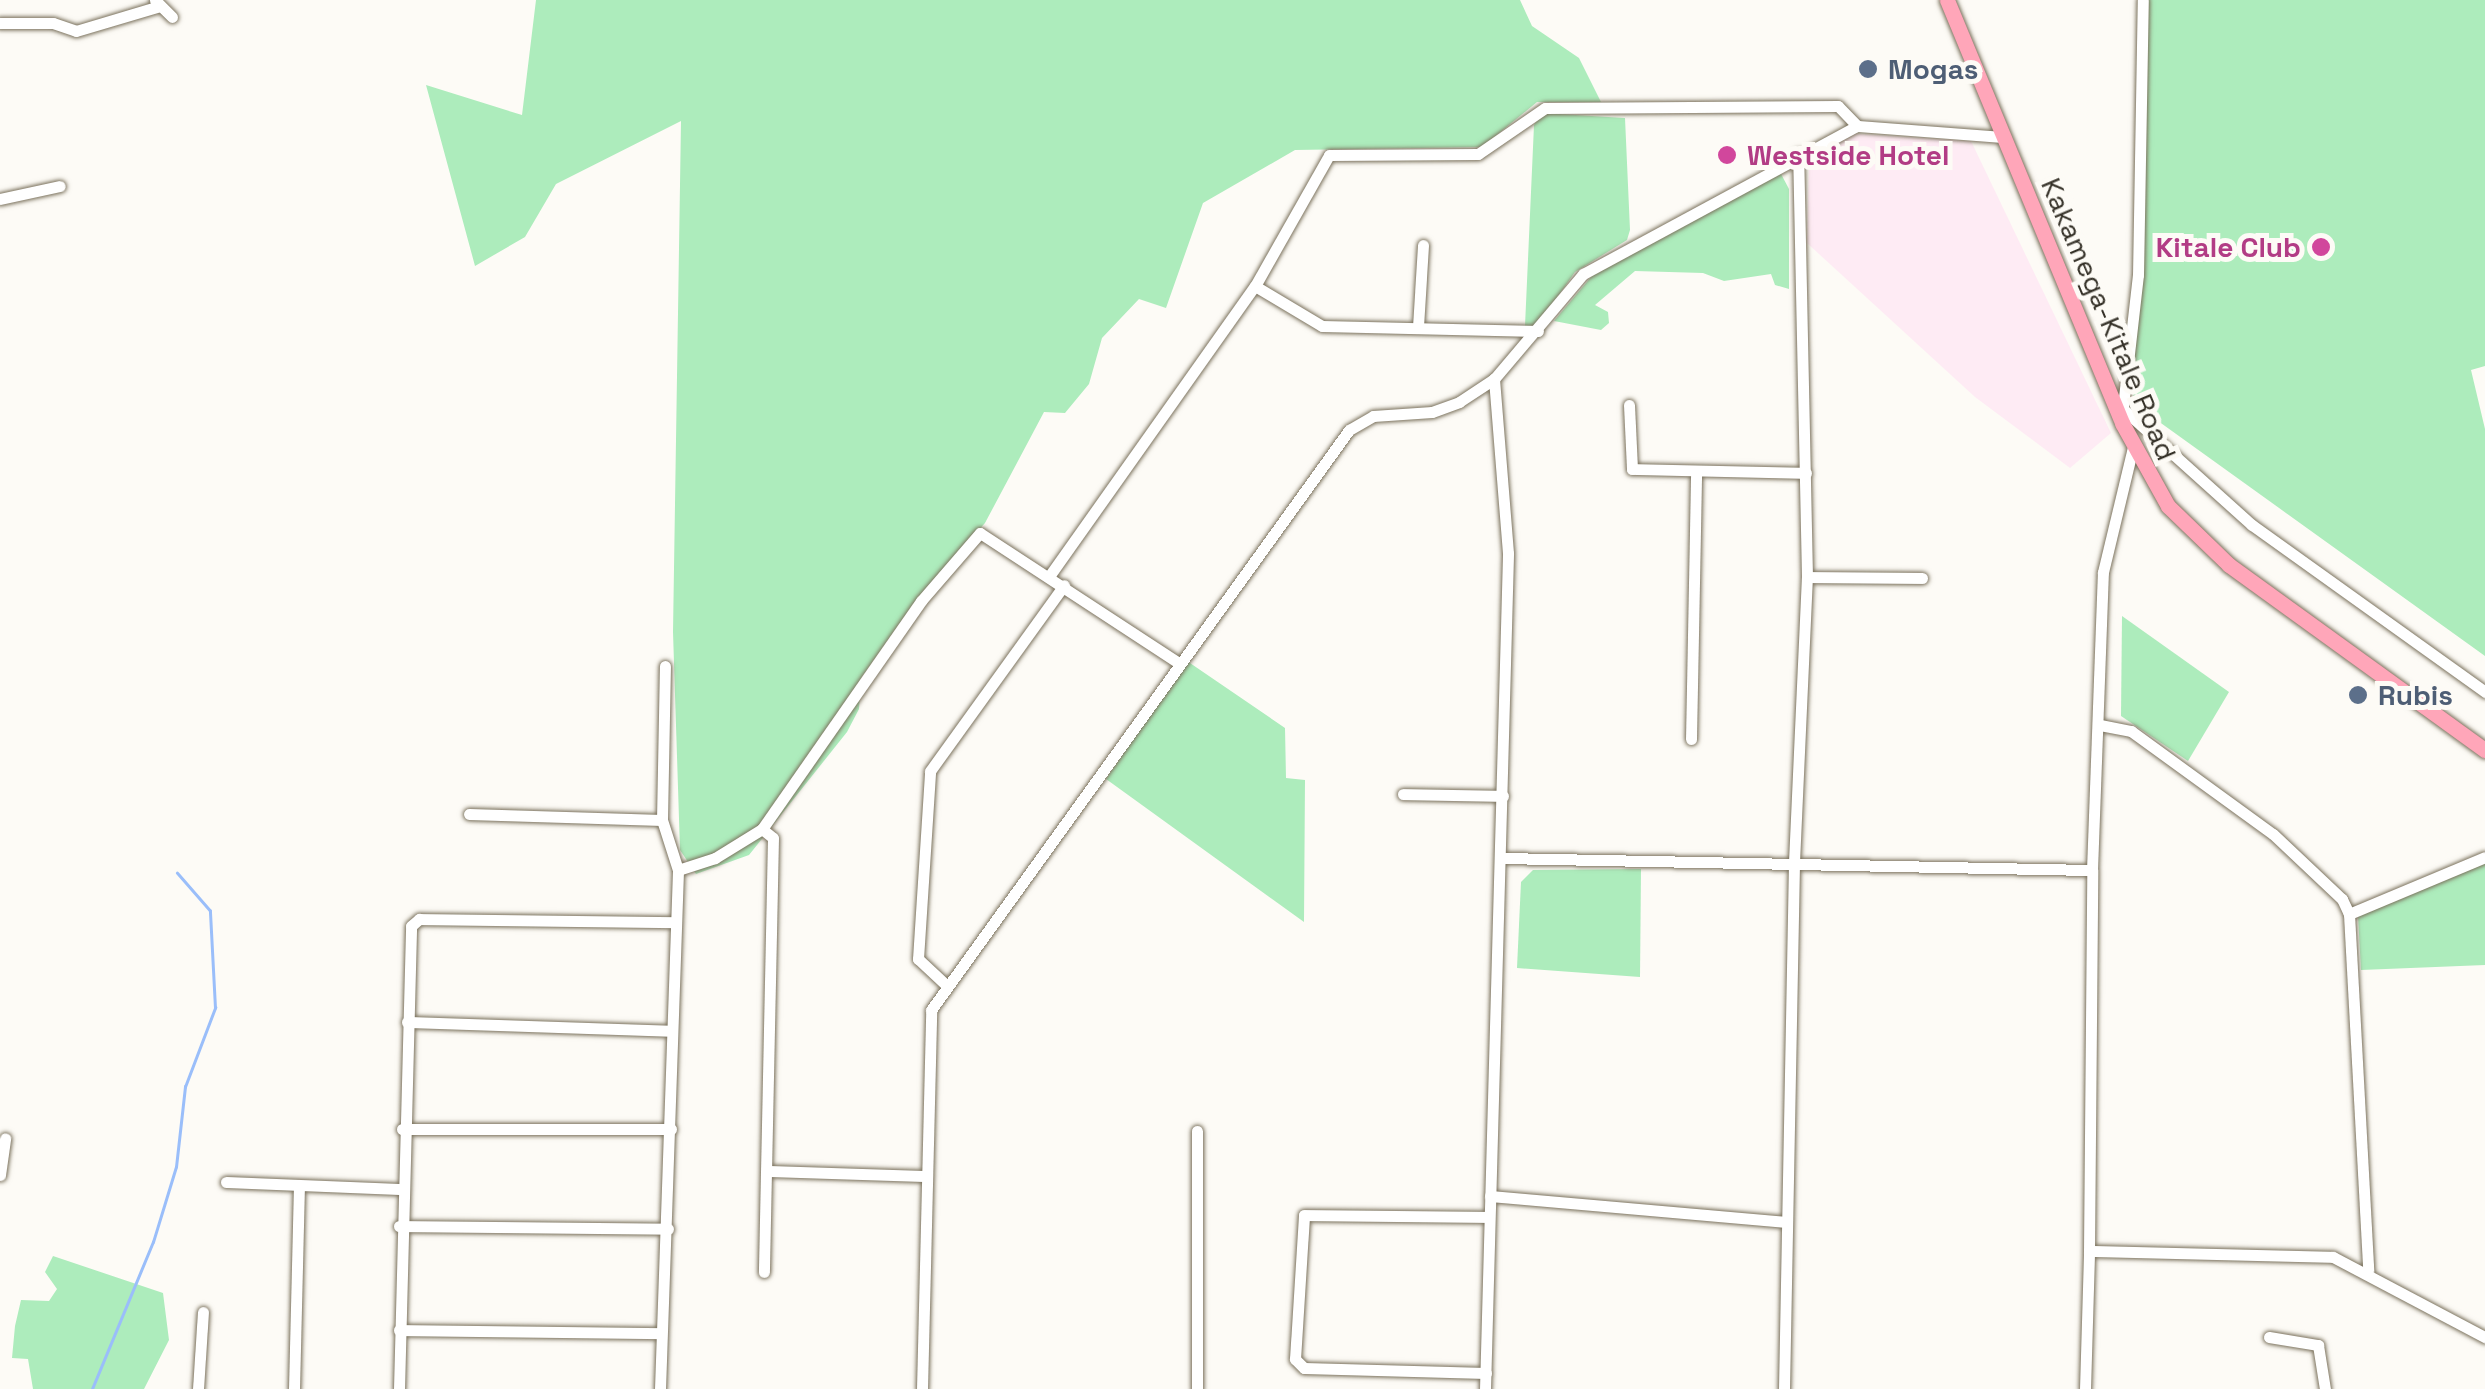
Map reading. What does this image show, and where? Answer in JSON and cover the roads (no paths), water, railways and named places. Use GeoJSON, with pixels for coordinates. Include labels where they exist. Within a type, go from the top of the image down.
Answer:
{"type":"FeatureCollection","features":[{"type":"Feature","properties":{"kind":"highway","name":"Kakamega-Kitale Road"},"geometry":{"type":"LineString","coordinates":[[1947,0],[2133,448],[2178,520],[2214,554],[2485,750]]}},
{"type":"Feature","properties":{"kind":"street"},"geometry":{"type":"LineString","coordinates":[[2143,0],[2138,275],[2122,416],[2252,526],[2485,692]]}},
{"type":"Feature","properties":{"kind":"street"},"geometry":{"type":"LineString","coordinates":[[0,23],[53,23],[76,32],[158,3],[172,17]]}},
{"type":"Feature","properties":{"kind":"street"},"geometry":{"type":"LineString","coordinates":[[1050,575],[1255,286],[1328,155],[1478,154],[1545,108],[1838,106],[1857,126]]}},
{"type":"Feature","properties":{"kind":"street"},"geometry":{"type":"LineString","coordinates":[[922,1389],[929,1018],[945,984],[1177,662],[1359,421],[1446,408],[1494,379],[1583,274],[1798,154],[1857,126],[2004,137]]}},
{"type":"Feature","properties":{"kind":"street"},"geometry":{"type":"LineString","coordinates":[[1784,1389],[1794,862],[1807,577],[1798,154]]}},
{"type":"Feature","properties":{"kind":"street"},"geometry":{"type":"LineString","coordinates":[[0,200],[60,186]]}},
{"type":"Feature","properties":{"kind":"street"},"geometry":{"type":"LineString","coordinates":[[1418,327],[1422,245]]}},
{"type":"Feature","properties":{"kind":"street"},"geometry":{"type":"LineString","coordinates":[[1255,286],[1316,324],[1538,331]]}},
{"type":"Feature","properties":{"kind":"street"},"geometry":{"type":"LineString","coordinates":[[1485,1389],[1508,552],[1494,379]]}},
{"type":"Feature","properties":{"kind":"street"},"geometry":{"type":"LineString","coordinates":[[1629,405],[1632,469],[1806,473]]}},
{"type":"Feature","properties":{"kind":"street"},"geometry":{"type":"LineString","coordinates":[[2086,1389],[2092,870],[2103,572],[2133,448]]}},
{"type":"Feature","properties":{"kind":"street"},"geometry":{"type":"LineString","coordinates":[[1690,739],[1696,471]]}},
{"type":"Feature","properties":{"kind":"street"},"geometry":{"type":"LineString","coordinates":[[678,870],[715,858],[762,829],[922,601],[980,533],[1050,575],[1177,662]]}},
{"type":"Feature","properties":{"kind":"street"},"geometry":{"type":"LineString","coordinates":[[1807,577],[1922,578]]}},
{"type":"Feature","properties":{"kind":"street"},"geometry":{"type":"LineString","coordinates":[[945,984],[918,959],[930,772],[1064,585]]}},
{"type":"Feature","properties":{"kind":"street"},"geometry":{"type":"LineString","coordinates":[[660,1389],[671,1129],[672,922],[678,870],[662,820],[665,666]]}},
{"type":"Feature","properties":{"kind":"street"},"geometry":{"type":"LineString","coordinates":[[2100,725],[2131,731],[2273,834],[2329,886],[2349,914],[2368,1270]]}},
{"type":"Feature","properties":{"kind":"street"},"geometry":{"type":"LineString","coordinates":[[1403,794],[1503,796]]}},
{"type":"Feature","properties":{"kind":"street"},"geometry":{"type":"LineString","coordinates":[[469,814],[662,820]]}},
{"type":"Feature","properties":{"kind":"street"},"geometry":{"type":"LineString","coordinates":[[762,829],[773,838],[764,1272]]}},
{"type":"Feature","properties":{"kind":"street"},"geometry":{"type":"LineString","coordinates":[[2349,914],[2485,856]]}},
{"type":"Feature","properties":{"kind":"street"},"geometry":{"type":"LineString","coordinates":[[1502,858],[2092,870]]}},
{"type":"Feature","properties":{"kind":"street"},"geometry":{"type":"LineString","coordinates":[[398,1389],[400,1189],[411,926],[418,919],[672,922]]}},
{"type":"Feature","properties":{"kind":"street"},"geometry":{"type":"LineString","coordinates":[[407,1022],[672,1031]]}},
{"type":"Feature","properties":{"kind":"street"},"geometry":{"type":"LineString","coordinates":[[402,1128],[671,1129]]}},
{"type":"Feature","properties":{"kind":"street"},"geometry":{"type":"LineString","coordinates":[[1197,1131],[1197,1389]]}},
{"type":"Feature","properties":{"kind":"street"},"geometry":{"type":"LineString","coordinates":[[0,1175],[5,1138]]}},
{"type":"Feature","properties":{"kind":"street"},"geometry":{"type":"LineString","coordinates":[[766,1171],[926,1176]]}},
{"type":"Feature","properties":{"kind":"street"},"geometry":{"type":"LineString","coordinates":[[226,1182],[298,1188],[400,1189]]}},
{"type":"Feature","properties":{"kind":"street"},"geometry":{"type":"LineString","coordinates":[[294,1389],[298,1188]]}},
{"type":"Feature","properties":{"kind":"street"},"geometry":{"type":"LineString","coordinates":[[1490,1196],[1787,1222]]}},
{"type":"Feature","properties":{"kind":"street"},"geometry":{"type":"LineString","coordinates":[[1486,1373],[1304,1368],[1295,1360],[1304,1215],[1488,1217]]}},
{"type":"Feature","properties":{"kind":"street"},"geometry":{"type":"LineString","coordinates":[[400,1226],[668,1229]]}},
{"type":"Feature","properties":{"kind":"street"},"geometry":{"type":"LineString","coordinates":[[2089,1251],[2333,1257],[2368,1270],[2485,1337]]}},
{"type":"Feature","properties":{"kind":"street"},"geometry":{"type":"LineString","coordinates":[[198,1389],[203,1312]]}},
{"type":"Feature","properties":{"kind":"street"},"geometry":{"type":"LineString","coordinates":[[399,1330],[661,1334]]}},
{"type":"Feature","properties":{"kind":"street"},"geometry":{"type":"LineString","coordinates":[[2270,1337],[2318,1345],[2325,1389]]}},
{"type":"Feature","properties":{"kind":"waterway"},"geometry":{"type":"LineString","coordinates":[[92,1389],[153,1242],[176,1167],[185,1087],[215,1008],[210,911],[177,873]]}},
{"type":"Feature","properties":{"kind":"place","name":"Mogas"},"geometry":{"type":"Point","coordinates":[1868,69]}},
{"type":"Feature","properties":{"kind":"place","name":"Westside Hotel"},"geometry":{"type":"Point","coordinates":[1727,155]}},
{"type":"Feature","properties":{"kind":"place","name":"Kitale Club"},"geometry":{"type":"Point","coordinates":[2321,247]}},
{"type":"Feature","properties":{"kind":"place","name":"Rubis"},"geometry":{"type":"Point","coordinates":[2358,695]}}]}
